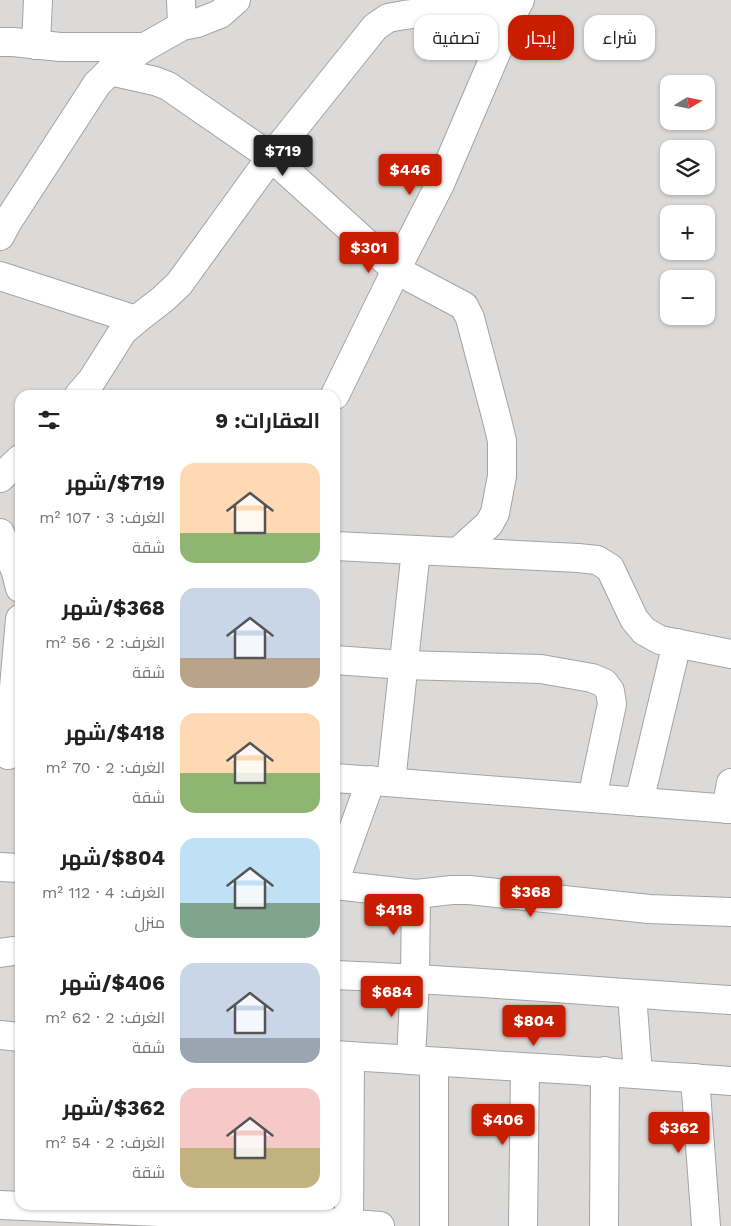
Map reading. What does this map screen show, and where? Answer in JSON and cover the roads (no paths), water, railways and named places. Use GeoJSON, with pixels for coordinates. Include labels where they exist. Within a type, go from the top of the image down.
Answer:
{"type":"FeatureCollection","features":[{"type":"Feature","properties":{"kind":"street"},"geometry":{"type":"LineString","coordinates":[[36,45],[38,0]]}},
{"type":"Feature","properties":{"kind":"street"},"geometry":{"type":"LineString","coordinates":[[0,236],[97,84],[110,71],[145,47],[181,13],[197,23],[220,14],[236,0]]}},
{"type":"Feature","properties":{"kind":"street"},"geometry":{"type":"LineString","coordinates":[[83,390],[92,380],[123,331],[180,284],[271,157],[375,27],[388,18],[404,15],[420,13],[488,14],[517,5]]}},
{"type":"Feature","properties":{"kind":"street"},"geometry":{"type":"LineString","coordinates":[[337,390],[440,184],[517,5]]}},
{"type":"Feature","properties":{"kind":"street"},"geometry":{"type":"LineString","coordinates":[[0,42],[60,47],[145,47]]}},
{"type":"Feature","properties":{"kind":"street"},"geometry":{"type":"LineString","coordinates":[[110,71],[155,81],[168,86],[271,157],[396,270],[464,306],[470,318],[502,442],[502,476],[495,514],[489,524],[458,552]]}},
{"type":"Feature","properties":{"kind":"street"},"geometry":{"type":"LineString","coordinates":[[0,276],[136,320]]}},
{"type":"Feature","properties":{"kind":"street"},"geometry":{"type":"LineString","coordinates":[[0,478],[15,464]]}},
{"type":"Feature","properties":{"kind":"street"},"geometry":{"type":"LineString","coordinates":[[5,536],[15,569]]}},
{"type":"Feature","properties":{"kind":"street"},"geometry":{"type":"LineString","coordinates":[[340,546],[597,560],[610,568],[634,619],[644,631],[660,640],[731,654]]}},
{"type":"Feature","properties":{"kind":"street"},"geometry":{"type":"LineString","coordinates":[[340,869],[381,781],[404,665],[416,550]]}},
{"type":"Feature","properties":{"kind":"street"},"geometry":{"type":"LineString","coordinates":[[639,802],[676,643]]}},
{"type":"Feature","properties":{"kind":"street"},"geometry":{"type":"LineString","coordinates":[[340,660],[404,665],[541,669],[592,678],[604,683],[610,691],[612,704],[592,798]]}},
{"type":"Feature","properties":{"kind":"street"},"geometry":{"type":"LineString","coordinates":[[9,755],[15,681]]}},
{"type":"Feature","properties":{"kind":"street"},"geometry":{"type":"LineString","coordinates":[[340,778],[639,802],[729,800]]}},
{"type":"Feature","properties":{"kind":"street"},"geometry":{"type":"LineString","coordinates":[[0,867],[15,868]]}},
{"type":"Feature","properties":{"kind":"street"},"geometry":{"type":"LineString","coordinates":[[340,886],[416,894],[469,890],[649,908],[731,912]]}},
{"type":"Feature","properties":{"kind":"street"},"geometry":{"type":"LineString","coordinates":[[416,894],[415,978],[434,1226]]}},
{"type":"Feature","properties":{"kind":"street"},"geometry":{"type":"LineString","coordinates":[[0,953],[15,951]]}},
{"type":"Feature","properties":{"kind":"street"},"geometry":{"type":"LineString","coordinates":[[340,974],[731,1000]]}},
{"type":"Feature","properties":{"kind":"street"},"geometry":{"type":"LineString","coordinates":[[632,994],[638,1074]]}},
{"type":"Feature","properties":{"kind":"street"},"geometry":{"type":"LineString","coordinates":[[0,1035],[15,1036]]}},
{"type":"Feature","properties":{"kind":"street"},"geometry":{"type":"LineString","coordinates":[[349,1224],[342,1056],[525,1068],[605,1071],[731,1081]]}},
{"type":"Feature","properties":{"kind":"street"},"geometry":{"type":"LineString","coordinates":[[523,1226],[525,1068]]}},
{"type":"Feature","properties":{"kind":"street"},"geometry":{"type":"LineString","coordinates":[[604,1226],[605,1071]]}},
{"type":"Feature","properties":{"kind":"street"},"geometry":{"type":"LineString","coordinates":[[695,1078],[706,1226]]}},
{"type":"Feature","properties":{"kind":"street"},"geometry":{"type":"LineString","coordinates":[[0,1205],[15,1206]]}},
{"type":"Feature","properties":{"kind":"street"},"geometry":{"type":"LineString","coordinates":[[168,1210],[380,1226]]}}]}
